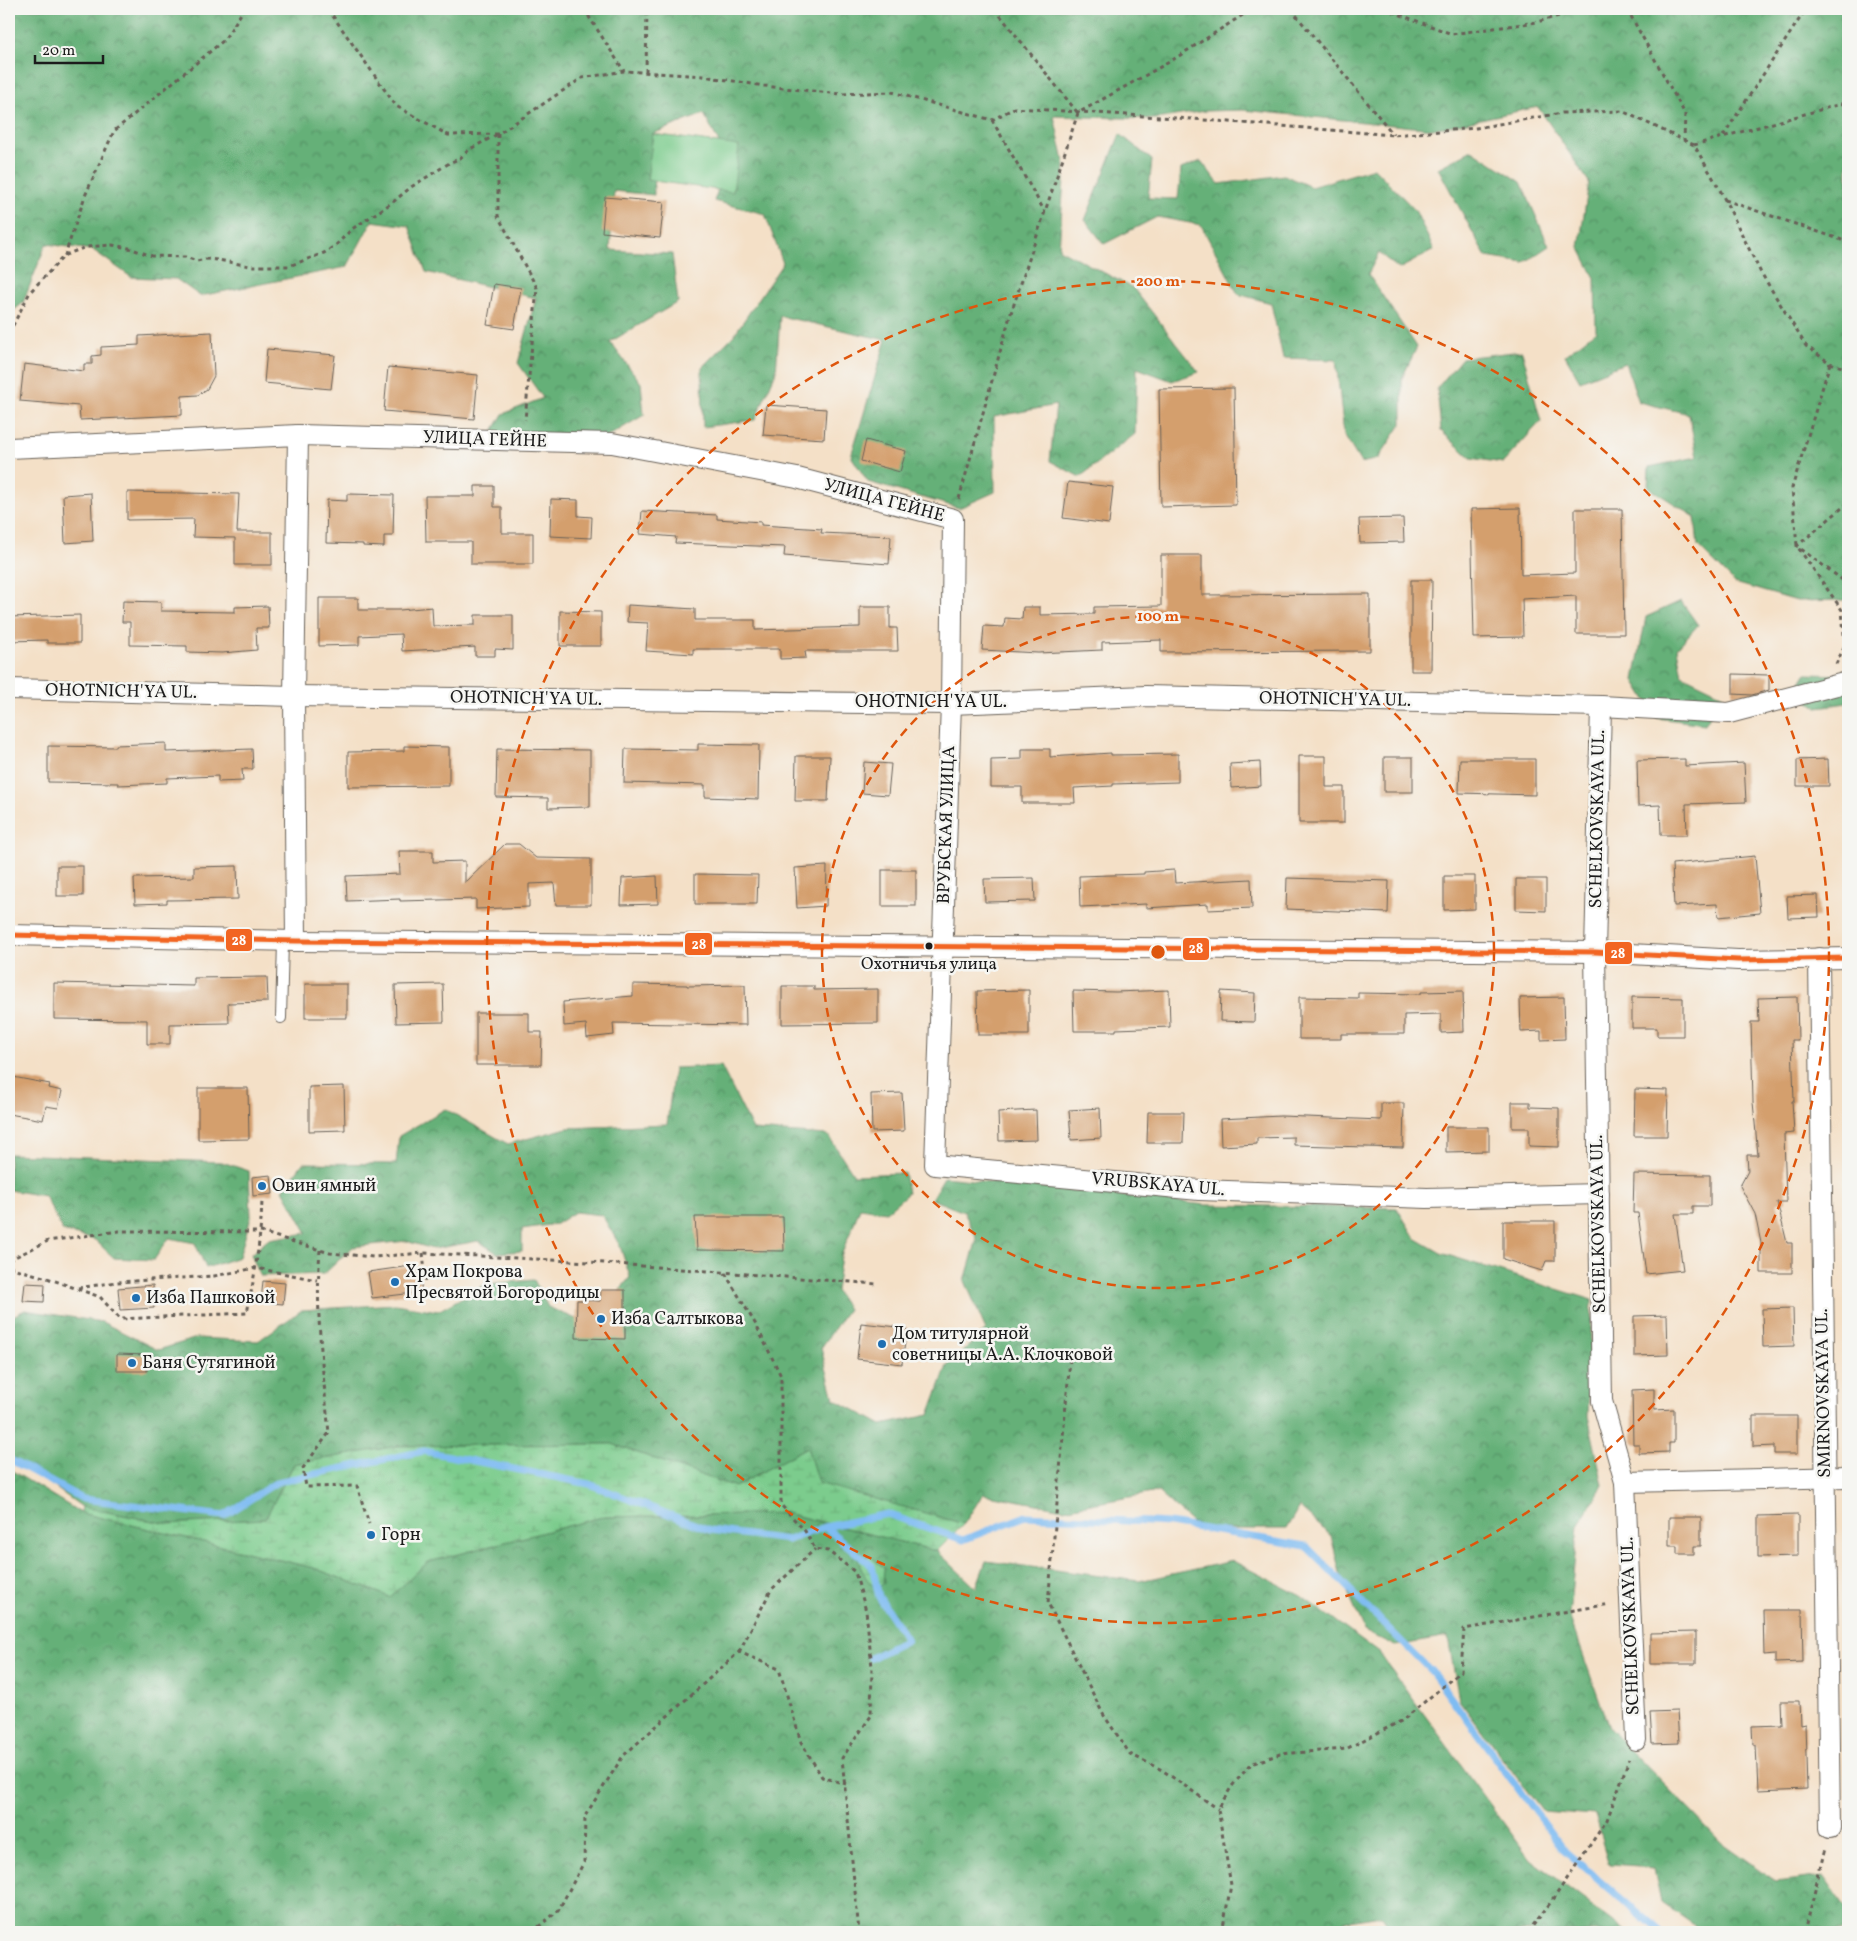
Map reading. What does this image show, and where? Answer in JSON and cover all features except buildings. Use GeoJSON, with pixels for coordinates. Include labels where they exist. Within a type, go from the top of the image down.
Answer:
{"type":"FeatureCollection","features":[{"type":"Feature","properties":{"kind":"street","name":"УЛИЦА ГЕЙНЕ"},"geometry":{"type":"LineString","coordinates":[[9,448],[298,435],[622,445],[797,478],[953,519]]}},
{"type":"Feature","properties":{"kind":"street"},"geometry":{"type":"LineString","coordinates":[[289,941],[298,435]]}},
{"type":"Feature","properties":{"kind":"street","name":"ВРУБСКАЯ УЛИЦА"},"geometry":{"type":"LineString","coordinates":[[943,946],[951,704],[953,519]]}},
{"type":"Feature","properties":{"kind":"street","name":"OHOTNICH'YA UL."},"geometry":{"type":"LineString","coordinates":[[9,689],[294,696],[951,704],[1146,696],[1601,706],[1729,713],[1848,682]]}},
{"type":"Feature","properties":{"kind":"street","name":"SCHELKOVSKAYA UL."},"geometry":{"type":"LineString","coordinates":[[1601,706],[1595,952],[1602,1401],[1626,1482],[1636,1740]]}},
{"type":"Feature","properties":{"kind":"street"},"geometry":{"type":"LineString","coordinates":[[9,936],[289,941],[1595,952],[1738,960],[1848,958]]}},
{"type":"Feature","properties":{"kind":"street","name":"VRUBSKAYA UL."},"geometry":{"type":"LineString","coordinates":[[943,946],[935,1165],[1199,1190],[1427,1198],[1599,1194]]}},
{"type":"Feature","properties":{"kind":"street","name":"SMIRNOVSKAYA UL."},"geometry":{"type":"LineString","coordinates":[[1819,958],[1830,1828]]}},
{"type":"Feature","properties":{"kind":"street"},"geometry":{"type":"LineString","coordinates":[[1626,1482],[1825,1476],[1848,1477]]}},
{"type":"Feature","properties":{"kind":"lane"},"geometry":{"type":"LineString","coordinates":[[281,1018],[289,941]]}},
{"type":"Feature","properties":{"kind":"path"},"geometry":{"type":"LineString","coordinates":[[9,333],[30,292],[65,255],[85,196],[114,131],[224,40],[244,9]]}},
{"type":"Feature","properties":{"kind":"path"},"geometry":{"type":"LineString","coordinates":[[328,9],[396,106],[448,135],[498,134]]}},
{"type":"Feature","properties":{"kind":"path"},"geometry":{"type":"LineString","coordinates":[[584,9],[624,71]]}},
{"type":"Feature","properties":{"kind":"path"},"geometry":{"type":"LineString","coordinates":[[646,72],[647,9]]}},
{"type":"Feature","properties":{"kind":"path"},"geometry":{"type":"LineString","coordinates":[[995,9],[1078,113]]}},
{"type":"Feature","properties":{"kind":"path"},"geometry":{"type":"LineString","coordinates":[[953,519],[1010,316],[1078,113],[1171,61],[1252,9]]}},
{"type":"Feature","properties":{"kind":"path"},"geometry":{"type":"LineString","coordinates":[[1292,9],[1394,135]]}},
{"type":"Feature","properties":{"kind":"path"},"geometry":{"type":"LineString","coordinates":[[1385,9],[1452,34],[1537,22],[1585,9]]}},
{"type":"Feature","properties":{"kind":"path"},"geometry":{"type":"LineString","coordinates":[[1627,9],[1685,114],[1684,140]]}},
{"type":"Feature","properties":{"kind":"path"},"geometry":{"type":"LineString","coordinates":[[1723,137],[1806,9]]}},
{"type":"Feature","properties":{"kind":"path"},"geometry":{"type":"LineString","coordinates":[[65,255],[86,247],[112,245],[129,248],[152,256],[185,257],[197,261],[218,260],[250,266],[289,266],[324,253],[336,245],[352,229],[393,202],[411,187],[459,159],[470,149],[498,134],[582,78],[624,71],[704,76],[764,86],[841,94],[892,92],[992,120],[1014,108],[1192,119],[1394,135],[1476,128],[1562,113],[1622,111],[1694,144],[1848,102]]}},
{"type":"Feature","properties":{"kind":"path"},"geometry":{"type":"LineString","coordinates":[[992,120],[1045,212]]}},
{"type":"Feature","properties":{"kind":"path"},"geometry":{"type":"LineString","coordinates":[[498,134],[498,216],[537,288],[522,441]]}},
{"type":"Feature","properties":{"kind":"path"},"geometry":{"type":"LineString","coordinates":[[1694,144],[1760,271],[1806,346],[1830,363],[1848,369]]}},
{"type":"Feature","properties":{"kind":"path"},"geometry":{"type":"LineString","coordinates":[[1724,200],[1848,242]]}},
{"type":"Feature","properties":{"kind":"path"},"geometry":{"type":"LineString","coordinates":[[1826,688],[1845,646],[1842,610],[1797,546],[1792,488],[1830,363]]}},
{"type":"Feature","properties":{"kind":"path"},"geometry":{"type":"LineString","coordinates":[[1797,546],[1848,504]]}},
{"type":"Feature","properties":{"kind":"path"},"geometry":{"type":"LineString","coordinates":[[1797,546],[1848,584]]}},
{"type":"Feature","properties":{"kind":"path"},"geometry":{"type":"LineString","coordinates":[[9,1267],[100,1297],[120,1319],[247,1314],[261,1232],[262,1198]]}},
{"type":"Feature","properties":{"kind":"path"},"geometry":{"type":"LineString","coordinates":[[9,1260],[48,1242],[119,1231],[261,1232],[330,1253],[373,1257],[423,1253],[590,1262],[877,1284]]}},
{"type":"Feature","properties":{"kind":"path"},"geometry":{"type":"LineString","coordinates":[[320,1250],[317,1280],[321,1354],[329,1433],[304,1468],[306,1487],[357,1486],[369,1524]]}},
{"type":"Feature","properties":{"kind":"path"},"geometry":{"type":"LineString","coordinates":[[423,1253],[426,1282]]}},
{"type":"Feature","properties":{"kind":"path"},"geometry":{"type":"LineString","coordinates":[[76,1288],[117,1282],[214,1276],[256,1268],[317,1280]]}},
{"type":"Feature","properties":{"kind":"path"},"geometry":{"type":"LineString","coordinates":[[724,1272],[756,1325],[781,1376],[781,1505],[805,1531],[816,1549],[828,1551],[855,1572],[866,1611],[872,1667],[871,1716],[842,1758],[859,1932]]}},
{"type":"Feature","properties":{"kind":"path"},"geometry":{"type":"LineString","coordinates":[[1070,1359],[1048,1603],[1103,1714],[1130,1754],[1162,1770],[1218,1809]]}},
{"type":"Feature","properties":{"kind":"path"},"geometry":{"type":"LineString","coordinates":[[532,1932],[558,1911],[584,1862],[585,1816],[623,1756],[739,1652],[771,1590],[816,1549]]}},
{"type":"Feature","properties":{"kind":"path"},"geometry":{"type":"LineString","coordinates":[[1222,1932],[1231,1885],[1218,1809],[1232,1786],[1251,1764],[1280,1754],[1346,1749],[1403,1720],[1462,1671],[1464,1629],[1630,1601]]}},
{"type":"Feature","properties":{"kind":"path"},"geometry":{"type":"LineString","coordinates":[[739,1652],[779,1669],[800,1742],[822,1777],[846,1784]]}},
{"type":"Feature","properties":{"kind":"path"},"geometry":{"type":"LineString","coordinates":[[1528,1932],[1554,1898],[1607,1820],[1636,1740]]}},
{"type":"Feature","properties":{"kind":"path"},"geometry":{"type":"LineString","coordinates":[[1805,1932],[1830,1828]]}},
{"type":"Feature","properties":{"kind":"green space"},"geometry":{"type":"Polygon","coordinates":[[[9,9],[1848,9],[1848,600],[1797,601],[1735,583],[1698,546],[1695,517],[1648,487],[1649,467],[1697,457],[1689,414],[1639,402],[1625,363],[1580,381],[1565,355],[1596,331],[1595,278],[1579,247],[1589,182],[1538,107],[1433,129],[1243,110],[1205,111],[1156,119],[1054,116],[1065,166],[1059,249],[1133,288],[1199,372],[1172,381],[1137,368],[1135,434],[1080,477],[1050,461],[1056,405],[994,417],[995,492],[959,508],[868,482],[851,456],[886,340],[780,316],[776,372],[755,420],[703,427],[702,367],[734,335],[783,263],[765,214],[714,201],[728,160],[704,114],[652,134],[654,195],[614,191],[610,250],[672,254],[678,302],[610,342],[641,383],[644,415],[592,446],[493,431],[503,414],[543,398],[518,363],[536,298],[426,272],[409,226],[372,221],[347,267],[200,296],[176,279],[131,277],[93,250],[46,244],[23,303],[9,314],[9,9]]]}},
{"type":"Feature","properties":{"kind":"green space"},"geometry":{"type":"Polygon","coordinates":[[[653,134],[739,146],[733,192],[647,180],[653,134]]]}},
{"type":"Feature","properties":{"kind":"green space"},"geometry":{"type":"Polygon","coordinates":[[[1120,134],[1152,160],[1148,198],[1178,199],[1181,169],[1201,161],[1219,184],[1284,175],[1311,187],[1374,168],[1415,210],[1434,250],[1399,269],[1379,253],[1368,274],[1417,347],[1402,378],[1402,423],[1378,459],[1361,463],[1344,435],[1336,360],[1283,358],[1271,303],[1238,294],[1201,225],[1157,217],[1104,244],[1085,220],[1120,134]]]}},
{"type":"Feature","properties":{"kind":"green space"},"geometry":{"type":"Polygon","coordinates":[[[1472,150],[1521,182],[1549,246],[1524,263],[1486,257],[1438,168],[1472,150]]]}},
{"type":"Feature","properties":{"kind":"green space"},"geometry":{"type":"Polygon","coordinates":[[[1522,351],[1541,421],[1503,463],[1471,458],[1441,431],[1437,388],[1462,358],[1522,351]]]}},
{"type":"Feature","properties":{"kind":"green space"},"geometry":{"type":"Polygon","coordinates":[[[1681,601],[1698,625],[1677,648],[1682,675],[1723,695],[1705,724],[1657,718],[1634,680],[1646,617],[1681,601]]]}},
{"type":"Feature","properties":{"kind":"green space"},"geometry":{"type":"Polygon","coordinates":[[[1806,674],[1848,675],[1848,703],[1817,707],[1795,693],[1806,674]]]}},
{"type":"Feature","properties":{"kind":"green space"},"geometry":{"type":"Polygon","coordinates":[[[721,1066],[753,1130],[828,1135],[854,1175],[904,1173],[908,1193],[886,1212],[860,1208],[841,1256],[836,1291],[848,1309],[821,1348],[834,1399],[882,1425],[929,1415],[947,1366],[986,1330],[965,1281],[977,1239],[964,1212],[931,1199],[944,1177],[1206,1205],[1397,1208],[1415,1238],[1441,1253],[1592,1300],[1588,1416],[1603,1485],[1578,1526],[1569,1615],[1609,1728],[1722,1843],[1777,1882],[1824,1876],[1848,1910],[1848,1932],[1704,1932],[1661,1902],[1654,1868],[1610,1865],[1595,1815],[1542,1811],[1459,1700],[1448,1637],[1395,1646],[1365,1631],[1341,1577],[1331,1536],[1299,1507],[1286,1529],[1199,1529],[1158,1492],[1063,1509],[983,1494],[964,1524],[817,1483],[807,1447],[735,1487],[612,1444],[398,1446],[294,1464],[265,1519],[168,1524],[82,1507],[31,1470],[9,1461],[9,1318],[25,1310],[102,1322],[158,1350],[197,1338],[258,1341],[302,1310],[395,1304],[438,1311],[486,1284],[534,1280],[548,1307],[576,1319],[607,1307],[630,1277],[620,1246],[602,1215],[575,1212],[556,1224],[522,1229],[522,1251],[497,1253],[478,1241],[433,1249],[406,1241],[353,1247],[324,1274],[260,1276],[251,1254],[269,1239],[307,1233],[283,1190],[303,1163],[396,1164],[399,1136],[445,1109],[508,1144],[567,1128],[667,1124],[674,1068],[721,1066]]]}},
{"type":"Feature","properties":{"kind":"green space"},"geometry":{"type":"Polygon","coordinates":[[[9,1154],[222,1162],[249,1171],[251,1217],[239,1257],[206,1268],[195,1243],[169,1238],[154,1260],[114,1258],[95,1240],[63,1231],[45,1196],[9,1190],[9,1154]]]}},
{"type":"Feature","properties":{"kind":"green space"},"geometry":{"type":"Polygon","coordinates":[[[612,1444],[735,1487],[807,1447],[818,1483],[964,1524],[937,1551],[786,1513],[602,1517],[428,1562],[390,1597],[314,1568],[81,1513],[82,1507],[168,1524],[265,1519],[294,1464],[398,1446],[612,1444]]]}},
{"type":"Feature","properties":{"kind":"green space"},"geometry":{"type":"Polygon","coordinates":[[[9,1469],[81,1513],[314,1568],[390,1597],[428,1562],[602,1517],[786,1513],[937,1551],[976,1588],[986,1561],[1139,1581],[1233,1561],[1301,1596],[1380,1654],[1530,1859],[1627,1932],[1393,1932],[1382,1916],[1343,1922],[1336,1932],[9,1932],[9,1469]]]}},
{"type":"Feature","properties":{"kind":"green space"},"geometry":{"type":"Polygon","coordinates":[[[870,1556],[884,1568],[883,1584],[877,1588],[868,1580],[858,1560],[861,1557],[870,1556]]]}},
{"type":"Feature","properties":{"kind":"waterway"},"geometry":{"type":"LineString","coordinates":[[9,1459],[83,1499],[224,1516],[277,1482],[424,1451],[589,1484],[710,1530],[788,1540],[825,1527],[887,1514],[963,1540],[1026,1516],[1169,1523],[1306,1546],[1432,1672],[1561,1847],[1660,1932]]}},
{"type":"Feature","properties":{"kind":"waterway"},"geometry":{"type":"LineString","coordinates":[[825,1527],[872,1566],[879,1597],[907,1640],[871,1658]]}},
{"type":"Feature","properties":{"kind":"transit line","name":"28"},"geometry":{"type":"LineString","coordinates":[[9,935],[296,941],[1595,952],[1738,960],[1848,958]]}},
{"type":"Feature","properties":{"kind":"place","name":"Охотничья улица"},"geometry":{"type":"Point","coordinates":[929,946]}},
{"type":"Feature","properties":{"kind":"place","name":"Овин ямный"},"geometry":{"type":"Point","coordinates":[262,1186]}},
{"type":"Feature","properties":{"kind":"place","name":"Храм Покрова Пресвятой Богородицы"},"geometry":{"type":"Point","coordinates":[395,1282]}},
{"type":"Feature","properties":{"kind":"place","name":"Изба Пашковой"},"geometry":{"type":"Point","coordinates":[136,1298]}},
{"type":"Feature","properties":{"kind":"place","name":"Изба Салтыкова"},"geometry":{"type":"Point","coordinates":[601,1319]}},
{"type":"Feature","properties":{"kind":"place","name":"Дом титулярной советницы А.А. Клочковой"},"geometry":{"type":"Point","coordinates":[882,1344]}},
{"type":"Feature","properties":{"kind":"place","name":"Баня Сутягиной"},"geometry":{"type":"Point","coordinates":[132,1363]}},
{"type":"Feature","properties":{"kind":"place","name":"Горн"},"geometry":{"type":"Point","coordinates":[371,1535]}}]}
